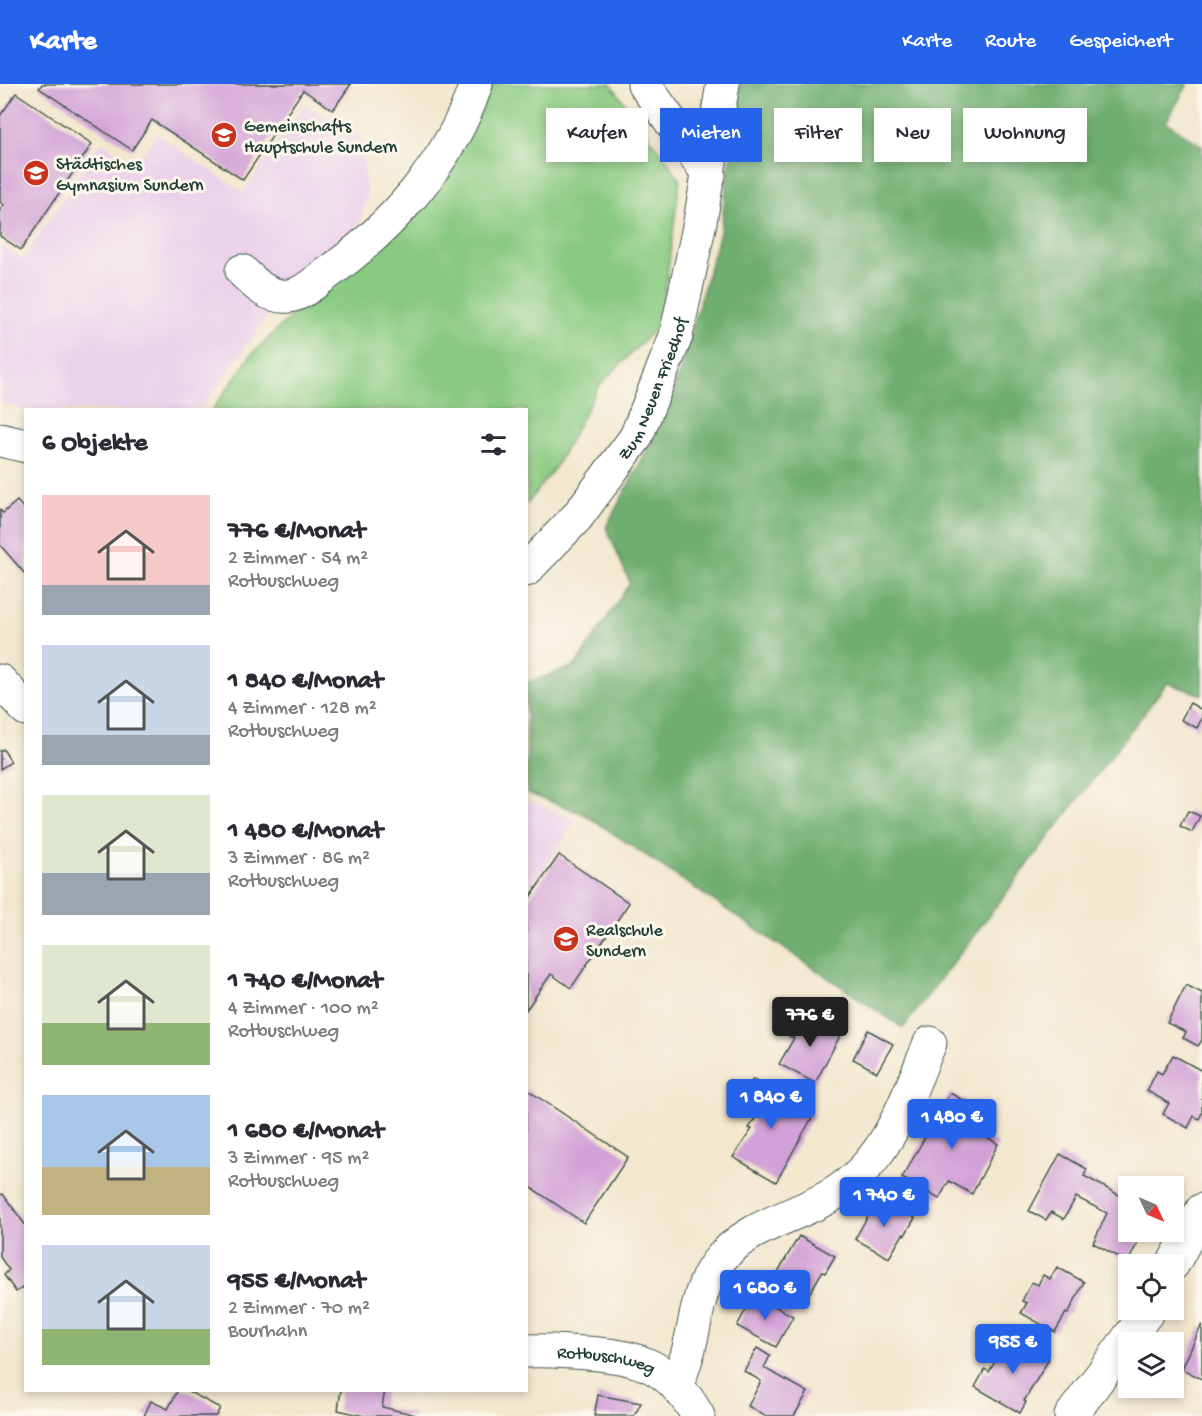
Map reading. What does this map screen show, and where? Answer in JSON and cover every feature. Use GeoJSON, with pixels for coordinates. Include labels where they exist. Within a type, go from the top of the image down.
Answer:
{"type":"FeatureCollection","features":[{"type":"Feature","properties":{"kind":"street"},"geometry":{"type":"LineString","coordinates":[[242,271],[259,289],[272,294],[289,296],[305,289],[365,244],[404,206],[454,137],[476,84]]}},
{"type":"Feature","properties":{"kind":"street"},"geometry":{"type":"LineString","coordinates":[[644,84],[709,175]]}},
{"type":"Feature","properties":{"kind":"street","name":"Zum Neuen Friedhof"},"geometry":{"type":"LineString","coordinates":[[528,568],[577,517],[636,437],[676,336],[709,175],[723,84]]}},
{"type":"Feature","properties":{"kind":"street"},"geometry":{"type":"LineString","coordinates":[[0,440],[24,446]]}},
{"type":"Feature","properties":{"kind":"street"},"geometry":{"type":"LineString","coordinates":[[0,681],[24,707]]}},
{"type":"Feature","properties":{"kind":"street","name":"Rotbuschweg"},"geometry":{"type":"LineString","coordinates":[[677,1387],[690,1345],[699,1297],[719,1260],[747,1235],[840,1190],[865,1169],[883,1145],[897,1120],[930,1043]]}},
{"type":"Feature","properties":{"kind":"street"},"geometry":{"type":"LineString","coordinates":[[1178,1254],[1202,1210]]}},
{"type":"Feature","properties":{"kind":"street"},"geometry":{"type":"LineString","coordinates":[[1071,1416],[1142,1320]]}},
{"type":"Feature","properties":{"kind":"street","name":"Rotbuschweg"},"geometry":{"type":"LineString","coordinates":[[528,1351],[621,1356],[648,1364],[677,1387],[698,1416]]}},
{"type":"Feature","properties":{"kind":"shaded area"},"geometry":{"type":"Polygon","coordinates":[[[304,105],[361,136],[367,196],[357,233],[278,301],[202,408],[24,408],[24,411],[0,401],[0,245],[23,259],[102,142],[134,165],[157,134],[243,192],[304,105]]]}},
{"type":"Feature","properties":{"kind":"shaded area"},"geometry":{"type":"Polygon","coordinates":[[[528,800],[576,820],[528,893],[528,800]]]}},
{"type":"Feature","properties":{"kind":"green space"},"geometry":{"type":"Polygon","coordinates":[[[493,84],[611,84],[628,108],[546,108],[546,162],[648,162],[648,135],[660,151],[660,162],[668,162],[680,179],[661,323],[599,386],[556,466],[528,503],[528,408],[213,408],[252,354],[469,136],[493,84]]]}},
{"type":"Feature","properties":{"kind":"green space"},"geometry":{"type":"Polygon","coordinates":[[[739,84],[1188,84],[1166,122],[1202,146],[1202,695],[1167,683],[903,1028],[584,814],[528,793],[528,682],[575,666],[630,583],[606,527],[669,408],[720,232],[730,162],[762,162],[762,108],[738,108],[739,84]]]}},
{"type":"Feature","properties":{"kind":"building","name":"Gemeinschafts Hauptschule Sundern"},"geometry":{"type":"Polygon","coordinates":[[[42,84],[351,84],[333,110],[303,90],[243,180],[152,120],[132,150],[39,88],[42,84]]]}},
{"type":"Feature","properties":{"kind":"building","name":"Städtisches Gymnasium Sundern"},"geometry":{"type":"Polygon","coordinates":[[[16,93],[92,144],[21,250],[0,236],[0,210],[4,205],[0,202],[0,116],[16,93]]]}},
{"type":"Feature","properties":{"kind":"building"},"geometry":{"type":"Polygon","coordinates":[[[17,501],[24,509],[24,573],[0,545],[0,510],[3,513],[17,501]]]}},
{"type":"Feature","properties":{"kind":"building"},"geometry":{"type":"Polygon","coordinates":[[[1190,703],[1202,710],[1202,718],[1197,728],[1181,720],[1190,703]]]}},
{"type":"Feature","properties":{"kind":"building"},"geometry":{"type":"Polygon","coordinates":[[[3,749],[11,762],[0,769],[0,751],[3,749]]]}},
{"type":"Feature","properties":{"kind":"building"},"geometry":{"type":"Polygon","coordinates":[[[1188,811],[1200,816],[1192,832],[1180,826],[1188,811]]]}},
{"type":"Feature","properties":{"kind":"building","name":"Realschule Sundern"},"geometry":{"type":"Polygon","coordinates":[[[559,855],[629,903],[571,988],[551,974],[528,1007],[528,900],[559,855]]]}},
{"type":"Feature","properties":{"kind":"building"},"geometry":{"type":"Polygon","coordinates":[[[1186,985],[1202,993],[1202,1040],[1198,1046],[1183,1038],[1186,1032],[1167,1023],[1186,985]]]}},
{"type":"Feature","properties":{"kind":"building"},"geometry":{"type":"Polygon","coordinates":[[[802,1012],[841,1034],[815,1083],[779,1064],[794,1038],[789,1036],[802,1012]]]}},
{"type":"Feature","properties":{"kind":"building"},"geometry":{"type":"Polygon","coordinates":[[[868,1030],[893,1044],[877,1072],[853,1059],[868,1030]]]}},
{"type":"Feature","properties":{"kind":"building"},"geometry":{"type":"Polygon","coordinates":[[[1173,1055],[1202,1071],[1202,1113],[1199,1119],[1194,1116],[1188,1128],[1163,1114],[1169,1103],[1147,1091],[1157,1071],[1162,1074],[1173,1055]]]}},
{"type":"Feature","properties":{"kind":"building"},"geometry":{"type":"Polygon","coordinates":[[[753,1079],[814,1114],[776,1182],[733,1157],[752,1129],[749,1128],[758,1113],[739,1103],[753,1079]]]}},
{"type":"Feature","properties":{"kind":"building"},"geometry":{"type":"Polygon","coordinates":[[[528,1090],[628,1157],[584,1223],[528,1185],[528,1090]]]}},
{"type":"Feature","properties":{"kind":"building"},"geometry":{"type":"Polygon","coordinates":[[[950,1093],[987,1113],[977,1131],[998,1144],[972,1194],[949,1181],[939,1199],[902,1178],[950,1093]]]}},
{"type":"Feature","properties":{"kind":"building"},"geometry":{"type":"Polygon","coordinates":[[[1060,1154],[1087,1169],[1084,1176],[1118,1195],[1118,1242],[1138,1242],[1132,1254],[1118,1254],[1118,1257],[1093,1243],[1107,1213],[1076,1197],[1064,1219],[1051,1212],[1046,1220],[1029,1211],[1060,1154]]]}},
{"type":"Feature","properties":{"kind":"building"},"geometry":{"type":"Polygon","coordinates":[[[3,1194],[24,1223],[24,1286],[16,1292],[4,1275],[9,1270],[0,1257],[0,1195],[3,1194]]]}},
{"type":"Feature","properties":{"kind":"building"},"geometry":{"type":"Polygon","coordinates":[[[878,1198],[915,1218],[889,1258],[855,1239],[878,1198]]]}},
{"type":"Feature","properties":{"kind":"building"},"geometry":{"type":"Polygon","coordinates":[[[799,1236],[835,1256],[825,1273],[822,1272],[808,1296],[775,1277],[799,1236]]]}},
{"type":"Feature","properties":{"kind":"building"},"geometry":{"type":"Polygon","coordinates":[[[1057,1267],[1084,1282],[1068,1314],[1066,1313],[1055,1332],[1021,1313],[1027,1303],[1022,1301],[1032,1282],[1038,1285],[1043,1275],[1050,1279],[1057,1267]]]}},
{"type":"Feature","properties":{"kind":"building"},"geometry":{"type":"Polygon","coordinates":[[[754,1295],[793,1316],[776,1347],[737,1326],[754,1295]]]}},
{"type":"Feature","properties":{"kind":"building"},"geometry":{"type":"Polygon","coordinates":[[[1202,1324],[1202,1379],[1184,1370],[1184,1364],[1202,1324]]]}},
{"type":"Feature","properties":{"kind":"building"},"geometry":{"type":"Polygon","coordinates":[[[1010,1337],[1049,1359],[1024,1401],[1026,1402],[1020,1413],[975,1387],[985,1369],[989,1372],[1010,1337]]]}},
{"type":"Feature","properties":{"kind":"building"},"geometry":{"type":"Polygon","coordinates":[[[757,1348],[770,1356],[764,1368],[808,1392],[794,1416],[765,1416],[748,1406],[761,1381],[744,1371],[757,1348]]]}},
{"type":"Feature","properties":{"kind":"building"},"geometry":{"type":"Polygon","coordinates":[[[177,1392],[190,1392],[220,1408],[216,1416],[144,1416],[151,1401],[168,1409],[177,1392]]]}},
{"type":"Feature","properties":{"kind":"building"},"geometry":{"type":"Polygon","coordinates":[[[341,1392],[385,1392],[382,1407],[420,1416],[364,1416],[338,1410],[341,1392]]]}},
{"type":"Feature","properties":{"kind":"building"},"geometry":{"type":"Polygon","coordinates":[[[598,1395],[641,1403],[634,1416],[594,1416],[598,1395]]]}},
{"type":"Feature","properties":{"kind":"place","name":"Gemeinschafts Hauptschule Sundern"},"geometry":{"type":"Point","coordinates":[224,135]}},
{"type":"Feature","properties":{"kind":"place","name":"Städtisches Gymnasium Sundern"},"geometry":{"type":"Point","coordinates":[36,173]}},
{"type":"Feature","properties":{"kind":"place","name":"Realschule Sundern"},"geometry":{"type":"Point","coordinates":[566,939]}}]}
